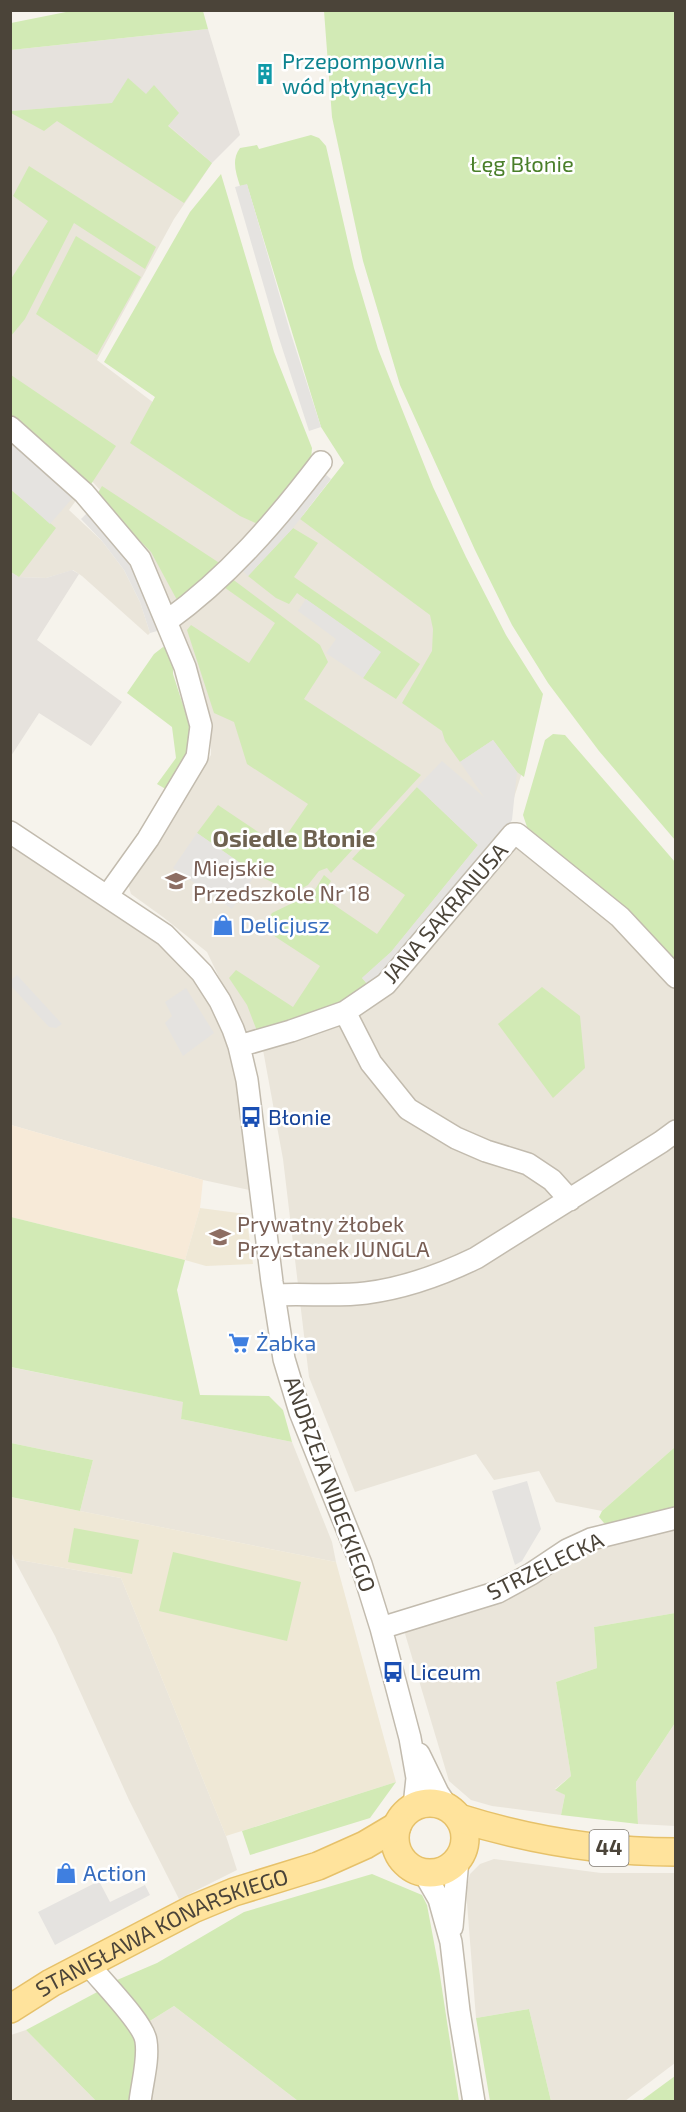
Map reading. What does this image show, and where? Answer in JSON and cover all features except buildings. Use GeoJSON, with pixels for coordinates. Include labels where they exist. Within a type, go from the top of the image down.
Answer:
{"type":"FeatureCollection","features":[{"type":"Feature","properties":{"kind":"main road","name":"44"},"geometry":{"type":"LineString","coordinates":[[414,1806],[437,1803],[454,1813],[544,1839],[620,1849],[675,1852]]}},
{"type":"Feature","properties":{"kind":"main road","name":"STANISŁAWA KONARSKIEGO"},"geometry":{"type":"LineString","coordinates":[[10,2009],[51,1983],[193,1909],[234,1892],[318,1866],[365,1845],[397,1826],[401,1818],[414,1806]]}},
{"type":"Feature","properties":{"kind":"main road"},"geometry":{"type":"LineString","coordinates":[[454,1813],[464,1828],[461,1854]]}},
{"type":"Feature","properties":{"kind":"main road"},"geometry":{"type":"LineString","coordinates":[[397,1826],[394,1838],[401,1859]]}},
{"type":"Feature","properties":{"kind":"main road","name":"44"},"geometry":{"type":"LineString","coordinates":[[424,1873],[443,1871],[461,1854],[492,1841],[544,1839]]}},
{"type":"Feature","properties":{"kind":"main road","name":"STANISŁAWA KONARSKIEGO"},"geometry":{"type":"LineString","coordinates":[[318,1866],[388,1857],[401,1859],[407,1866],[424,1873]]}},
{"type":"Feature","properties":{"kind":"street"},"geometry":{"type":"LineString","coordinates":[[10,427],[84,493],[140,559],[186,667],[201,726],[197,757],[148,838],[108,895]]}},
{"type":"Feature","properties":{"kind":"street"},"geometry":{"type":"LineString","coordinates":[[167,621],[190,604],[261,537],[321,462]]}},
{"type":"Feature","properties":{"kind":"street","name":"ANDRZEJA NIDECKIEGO"},"geometry":{"type":"LineString","coordinates":[[10,832],[152,924],[187,955],[220,1001],[239,1046],[247,1080],[280,1336],[292,1388],[355,1547],[381,1628],[410,1738],[417,1779],[414,1806]]}},
{"type":"Feature","properties":{"kind":"street","name":"JANA SAKRANUSA"},"geometry":{"type":"LineString","coordinates":[[345,1012],[372,995],[392,978],[513,834],[518,834],[621,917],[675,977]]}},
{"type":"Feature","properties":{"kind":"street"},"geometry":{"type":"LineString","coordinates":[[239,1046],[345,1012],[371,1063],[408,1109],[456,1138],[486,1151],[528,1164],[552,1180],[570,1200]]}},
{"type":"Feature","properties":{"kind":"street"},"geometry":{"type":"LineString","coordinates":[[274,1295],[366,1293],[426,1280],[476,1258],[675,1131]]}},
{"type":"Feature","properties":{"kind":"street","name":"STRZELECKA"},"geometry":{"type":"LineString","coordinates":[[381,1628],[498,1592],[567,1550],[591,1539],[675,1518]]}},
{"type":"Feature","properties":{"kind":"street","name":"ANDRZEJA NIDECKIEGO"},"geometry":{"type":"LineString","coordinates":[[410,1738],[431,1775],[438,1793],[454,1813]]}},
{"type":"Feature","properties":{"kind":"street"},"geometry":{"type":"LineString","coordinates":[[451,1942],[461,1854]]}},
{"type":"Feature","properties":{"kind":"street"},"geometry":{"type":"LineString","coordinates":[[424,1873],[439,1899],[451,1942],[459,2011],[474,2102]]}},
{"type":"Feature","properties":{"kind":"street"},"geometry":{"type":"LineString","coordinates":[[88,1964],[138,2022],[146,2040],[140,2102]]}},
{"type":"Feature","properties":{"kind":"shaded area"},"geometry":{"type":"Polygon","coordinates":[[[208,29],[240,135],[212,163],[140,101],[11,111],[11,50],[208,29]]]}},
{"type":"Feature","properties":{"kind":"shaded area"},"geometry":{"type":"Polygon","coordinates":[[[154,85],[168,125],[212,163],[174,219],[97,360],[451,627],[524,766],[501,839],[342,1006],[247,1036],[207,952],[131,894],[128,884],[133,869],[211,755],[211,729],[151,556],[116,508],[91,480],[69,510],[102,541],[124,570],[140,602],[150,633],[148,635],[73,570],[46,578],[19,577],[11,572],[11,111],[140,101],[154,85]]]}},
{"type":"Feature","properties":{"kind":"shaded area"},"geometry":{"type":"Polygon","coordinates":[[[247,184],[321,427],[309,431],[278,335],[235,187],[247,184]]]}},
{"type":"Feature","properties":{"kind":"shaded area"},"geometry":{"type":"Polygon","coordinates":[[[11,435],[76,494],[50,524],[11,489],[11,435]]]}},
{"type":"Feature","properties":{"kind":"shaded area"},"geometry":{"type":"Polygon","coordinates":[[[324,473],[331,479],[293,528],[248,576],[241,569],[324,473]]]}},
{"type":"Feature","properties":{"kind":"shaded area"},"geometry":{"type":"Polygon","coordinates":[[[88,512],[133,564],[161,630],[150,633],[140,602],[124,570],[102,541],[81,519],[88,512]]]}},
{"type":"Feature","properties":{"kind":"shaded area"},"geometry":{"type":"Polygon","coordinates":[[[72,570],[79,574],[37,640],[122,702],[91,746],[39,713],[11,756],[11,572],[19,577],[46,578],[72,570]]]}},
{"type":"Feature","properties":{"kind":"shaded area"},"geometry":{"type":"Polygon","coordinates":[[[306,599],[381,652],[363,678],[326,653],[336,639],[298,611],[306,599]]]}},
{"type":"Feature","properties":{"kind":"shaded area"},"geometry":{"type":"Polygon","coordinates":[[[493,740],[517,772],[512,820],[493,846],[370,987],[362,978],[391,952],[478,845],[417,787],[442,761],[484,797],[460,762],[493,740]]]}},
{"type":"Feature","properties":{"kind":"shaded area"},"geometry":{"type":"Polygon","coordinates":[[[527,827],[608,896],[675,964],[675,1447],[602,1511],[556,1502],[539,1471],[494,1480],[476,1454],[355,1492],[309,1377],[283,1159],[263,1050],[400,983],[527,827]]]}},
{"type":"Feature","properties":{"kind":"shaded area"},"geometry":{"type":"Polygon","coordinates":[[[197,833],[256,874],[232,909],[173,868],[197,833]]]}},
{"type":"Feature","properties":{"kind":"shaded area"},"geometry":{"type":"Polygon","coordinates":[[[11,845],[185,961],[210,995],[231,1053],[254,1191],[203,1180],[11,1125],[11,845]]]}},
{"type":"Feature","properties":{"kind":"shaded area"},"geometry":{"type":"Polygon","coordinates":[[[17,975],[62,1024],[56,1028],[49,1027],[11,986],[11,980],[17,975]]]}},
{"type":"Feature","properties":{"kind":"shaded area"},"geometry":{"type":"Polygon","coordinates":[[[186,988],[214,1033],[183,1056],[165,1023],[172,1016],[165,1002],[186,988]]]}},
{"type":"Feature","properties":{"kind":"shaded area"},"geometry":{"type":"Polygon","coordinates":[[[11,1125],[203,1180],[200,1208],[185,1260],[11,1217],[11,1125]]]}},
{"type":"Feature","properties":{"kind":"shaded area","name":"Prywatny żłobek Przystanek JUNGLA"},"geometry":{"type":"Polygon","coordinates":[[[200,1208],[246,1214],[253,1264],[206,1266],[185,1260],[200,1208]]]}},
{"type":"Feature","properties":{"kind":"shaded area"},"geometry":{"type":"Polygon","coordinates":[[[10,1367],[184,1402],[181,1419],[292,1442],[332,1542],[336,1562],[80,1511],[93,1460],[11,1443],[10,1367]]]}},
{"type":"Feature","properties":{"kind":"shaded area"},"geometry":{"type":"Polygon","coordinates":[[[527,1481],[541,1529],[522,1561],[515,1565],[492,1491],[527,1481]]]}},
{"type":"Feature","properties":{"kind":"shaded area"},"geometry":{"type":"Polygon","coordinates":[[[10,1497],[336,1562],[396,1782],[226,1836],[121,1578],[14,1559],[11,1551],[10,1497]]]}},
{"type":"Feature","properties":{"kind":"shaded area"},"geometry":{"type":"Polygon","coordinates":[[[675,1530],[675,1613],[594,1627],[597,1668],[556,1682],[571,1776],[555,1789],[565,1795],[561,1815],[492,1806],[471,1800],[449,1781],[403,1627],[581,1550],[675,1530]]]}},
{"type":"Feature","properties":{"kind":"shaded area"},"geometry":{"type":"Polygon","coordinates":[[[14,1559],[121,1578],[226,1836],[237,1870],[179,1899],[129,1800],[55,1636],[14,1559]]]}},
{"type":"Feature","properties":{"kind":"shaded area"},"geometry":{"type":"Polygon","coordinates":[[[675,1723],[675,1826],[638,1824],[636,1782],[675,1723]]]}},
{"type":"Feature","properties":{"kind":"shaded area"},"geometry":{"type":"Polygon","coordinates":[[[494,1859],[601,1873],[675,1873],[675,2063],[625,2101],[551,2101],[529,2009],[476,2018],[466,1890],[470,1874],[480,1864],[494,1859]]]}},
{"type":"Feature","properties":{"kind":"shaded area"},"geometry":{"type":"Polygon","coordinates":[[[99,1881],[110,1902],[145,1885],[150,1895],[55,1945],[38,1912],[99,1881]]]}},
{"type":"Feature","properties":{"kind":"shaded area"},"geometry":{"type":"Polygon","coordinates":[[[174,2006],[298,2101],[150,2101],[145,2024],[174,2006]]]}},
{"type":"Feature","properties":{"kind":"shaded area"},"geometry":{"type":"Polygon","coordinates":[[[26,2030],[96,2101],[11,2102],[11,2035],[26,2030]]]}},
{"type":"Feature","properties":{"kind":"green space"},"geometry":{"type":"Polygon","coordinates":[[[71,11],[203,11],[208,29],[11,50],[11,23],[71,11]]]}},
{"type":"Feature","properties":{"kind":"green space","name":"Łęg Błonie"},"geometry":{"type":"Polygon","coordinates":[[[324,11],[675,11],[675,840],[599,751],[548,683],[512,625],[475,550],[400,385],[363,261],[332,117],[324,11]]]}},
{"type":"Feature","properties":{"kind":"green space"},"geometry":{"type":"Polygon","coordinates":[[[128,78],[146,94],[154,85],[179,113],[168,126],[212,163],[184,203],[57,121],[44,131],[11,113],[11,111],[112,103],[128,78]]]}},
{"type":"Feature","properties":{"kind":"green space"},"geometry":{"type":"Polygon","coordinates":[[[311,135],[319,138],[326,146],[354,268],[378,349],[433,487],[506,635],[543,694],[524,777],[517,772],[493,740],[460,762],[445,741],[442,731],[402,703],[432,651],[433,629],[430,615],[300,519],[344,463],[321,427],[247,185],[240,186],[235,162],[240,148],[257,145],[259,149],[311,135]]]}},
{"type":"Feature","properties":{"kind":"green space"},"geometry":{"type":"Polygon","coordinates":[[[29,166],[156,247],[145,269],[74,223],[25,319],[11,336],[11,279],[48,221],[13,196],[29,166]]]}},
{"type":"Feature","properties":{"kind":"green space"},"geometry":{"type":"Polygon","coordinates":[[[221,174],[274,352],[312,448],[311,460],[260,525],[240,516],[130,443],[155,397],[104,362],[190,212],[221,174]]]}},
{"type":"Feature","properties":{"kind":"green space"},"geometry":{"type":"Polygon","coordinates":[[[76,236],[141,277],[97,355],[36,314],[76,236]]]}},
{"type":"Feature","properties":{"kind":"green space"},"geometry":{"type":"Polygon","coordinates":[[[11,375],[116,446],[88,489],[11,420],[11,375]]]}},
{"type":"Feature","properties":{"kind":"green space"},"geometry":{"type":"Polygon","coordinates":[[[102,486],[221,564],[197,591],[177,600],[151,552],[96,496],[102,486]]]}},
{"type":"Feature","properties":{"kind":"green space"},"geometry":{"type":"Polygon","coordinates":[[[10,489],[56,528],[19,577],[11,572],[10,489]]]}},
{"type":"Feature","properties":{"kind":"green space"},"geometry":{"type":"Polygon","coordinates":[[[293,528],[318,543],[294,577],[420,664],[396,699],[363,678],[380,652],[297,593],[289,604],[276,598],[248,576],[293,528]]]}},
{"type":"Feature","properties":{"kind":"green space"},"geometry":{"type":"Polygon","coordinates":[[[231,578],[320,645],[328,662],[304,699],[421,775],[331,873],[327,868],[319,871],[308,885],[293,893],[256,874],[197,833],[218,805],[279,846],[308,804],[247,764],[234,722],[214,713],[187,630],[191,625],[249,663],[275,623],[221,585],[231,578]]]}},
{"type":"Feature","properties":{"kind":"green space"},"geometry":{"type":"Polygon","coordinates":[[[163,647],[171,650],[173,674],[191,730],[189,754],[169,791],[157,784],[176,758],[172,727],[127,693],[154,654],[163,647]]]}},
{"type":"Feature","properties":{"kind":"green space"},"geometry":{"type":"Polygon","coordinates":[[[553,734],[565,735],[675,862],[675,964],[606,894],[527,827],[523,815],[545,740],[553,734]]]}},
{"type":"Feature","properties":{"kind":"green space"},"geometry":{"type":"Polygon","coordinates":[[[417,787],[478,845],[391,952],[362,978],[370,987],[341,1003],[257,1031],[247,1005],[229,978],[236,970],[293,1007],[320,966],[262,928],[272,913],[313,893],[324,875],[331,881],[321,896],[377,934],[405,895],[352,859],[417,787]]]}},
{"type":"Feature","properties":{"kind":"green space"},"geometry":{"type":"Polygon","coordinates":[[[542,987],[580,1016],[585,1068],[553,1098],[498,1024],[542,987]]]}},
{"type":"Feature","properties":{"kind":"green space"},"geometry":{"type":"Polygon","coordinates":[[[11,1217],[185,1260],[177,1290],[200,1395],[269,1396],[283,1410],[292,1442],[181,1419],[183,1402],[11,1367],[11,1217]]]}},
{"type":"Feature","properties":{"kind":"green space"},"geometry":{"type":"Polygon","coordinates":[[[11,1443],[93,1460],[80,1511],[11,1497],[11,1443]]]}},
{"type":"Feature","properties":{"kind":"green space"},"geometry":{"type":"Polygon","coordinates":[[[675,1447],[675,1511],[616,1527],[604,1523],[599,1517],[602,1511],[675,1447]]]}},
{"type":"Feature","properties":{"kind":"green space"},"geometry":{"type":"Polygon","coordinates":[[[74,1528],[139,1540],[132,1574],[68,1562],[74,1528]]]}},
{"type":"Feature","properties":{"kind":"green space"},"geometry":{"type":"Polygon","coordinates":[[[173,1552],[301,1582],[287,1641],[159,1611],[173,1552]]]}},
{"type":"Feature","properties":{"kind":"green space"},"geometry":{"type":"Polygon","coordinates":[[[675,1613],[675,1723],[636,1782],[638,1824],[561,1815],[565,1795],[555,1790],[571,1776],[556,1682],[597,1668],[594,1627],[675,1613]]]}},
{"type":"Feature","properties":{"kind":"green space"},"geometry":{"type":"Polygon","coordinates":[[[396,1782],[370,1818],[250,1855],[242,1831],[396,1782]]]}},
{"type":"Feature","properties":{"kind":"green space"},"geometry":{"type":"Polygon","coordinates":[[[372,1874],[422,1895],[427,1905],[459,2101],[298,2101],[174,2006],[145,2024],[110,1983],[157,1963],[244,1912],[372,1874]]]}},
{"type":"Feature","properties":{"kind":"green space"},"geometry":{"type":"Polygon","coordinates":[[[101,1990],[133,2027],[141,2048],[133,2101],[96,2101],[26,2030],[101,1990]]]}},
{"type":"Feature","properties":{"kind":"green space"},"geometry":{"type":"Polygon","coordinates":[[[529,2009],[551,2101],[490,2101],[476,2018],[529,2009]]]}},
{"type":"Feature","properties":{"kind":"green space"},"geometry":{"type":"Polygon","coordinates":[[[675,2076],[675,2101],[641,2101],[675,2076]]]}},
{"type":"Feature","properties":{"kind":"place","name":"Przepompownia wód płynących"},"geometry":{"type":"Point","coordinates":[265,74]}},
{"type":"Feature","properties":{"kind":"place","name":"Miejskie Przedszkole Nr 18"},"geometry":{"type":"Point","coordinates":[176,881]}},
{"type":"Feature","properties":{"kind":"place","name":"Delicjusz"},"geometry":{"type":"Point","coordinates":[223,925]}},
{"type":"Feature","properties":{"kind":"place","name":"Błonie"},"geometry":{"type":"Point","coordinates":[251,1117]}},
{"type":"Feature","properties":{"kind":"place","name":"Prywatny żłobek Przystanek JUNGLA"},"geometry":{"type":"Point","coordinates":[220,1237]}},
{"type":"Feature","properties":{"kind":"place","name":"Żabka"},"geometry":{"type":"Point","coordinates":[239,1343]}},
{"type":"Feature","properties":{"kind":"place","name":"Liceum"},"geometry":{"type":"Point","coordinates":[393,1672]}},
{"type":"Feature","properties":{"kind":"place","name":"Action"},"geometry":{"type":"Point","coordinates":[66,1873]}},
{"type":"Feature","properties":{"kind":"district","name":"Osiedle Błonie"},"geometry":{"type":"Point","coordinates":[294,839]}}]}
